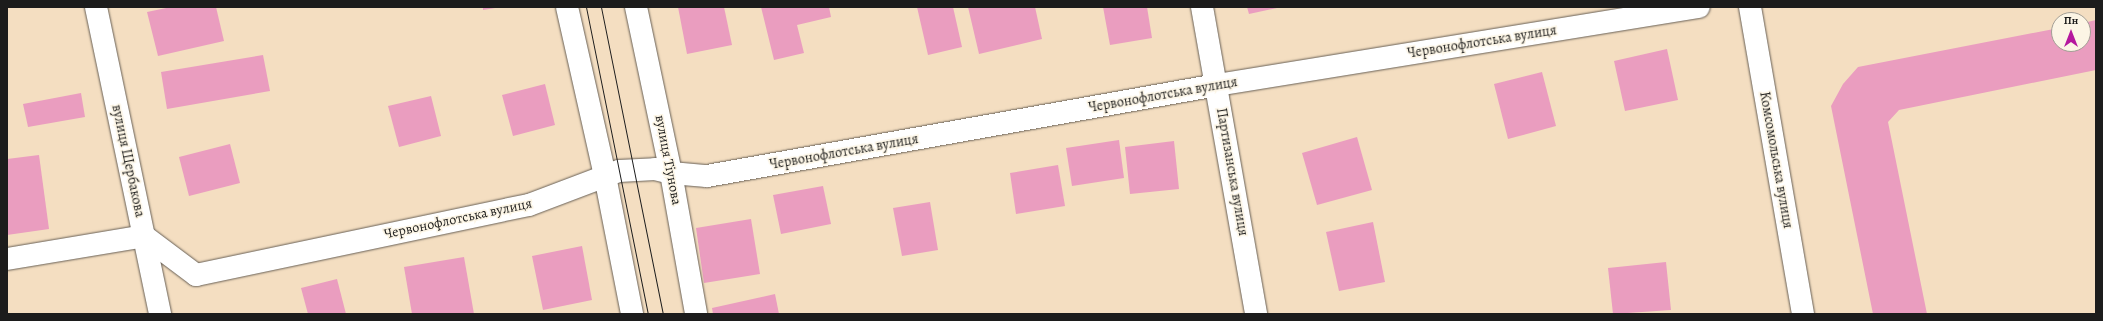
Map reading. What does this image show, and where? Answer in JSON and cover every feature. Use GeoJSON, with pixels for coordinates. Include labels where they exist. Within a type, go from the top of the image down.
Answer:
{"type":"FeatureCollection","features":[{"type":"Feature","properties":{"kind":"street","name":"вулиця Щербакова"},"geometry":{"type":"LineString","coordinates":[[96,7],[160,314]]}},
{"type":"Feature","properties":{"kind":"street"},"geometry":{"type":"LineString","coordinates":[[567,7],[605,176],[632,314]]}},
{"type":"Feature","properties":{"kind":"street","name":"вулиця Тіунова"},"geometry":{"type":"LineString","coordinates":[[636,7],[671,173],[696,314]]}},
{"type":"Feature","properties":{"kind":"street","name":"Партизанська вулиця"},"geometry":{"type":"LineString","coordinates":[[1202,7],[1217,85],[1256,314]]}},
{"type":"Feature","properties":{"kind":"street","name":"Червонофлотська вулиця"},"geometry":{"type":"LineString","coordinates":[[144,236],[196,275],[529,206],[605,176],[634,169],[655,169],[671,173],[707,176],[1217,85],[1699,7]]}},
{"type":"Feature","properties":{"kind":"street","name":"Комсомольська вулиця"},"geometry":{"type":"LineString","coordinates":[[1750,7],[1803,314]]}},
{"type":"Feature","properties":{"kind":"street"},"geometry":{"type":"LineString","coordinates":[[7,260],[144,236]]}},
{"type":"Feature","properties":{"kind":"building"},"geometry":{"type":"Polygon","coordinates":[[[171,7],[216,7],[224,41],[158,56],[147,12],[171,7]]]}},
{"type":"Feature","properties":{"kind":"building"},"geometry":{"type":"Polygon","coordinates":[[[483,7],[495,7],[495,8],[483,10],[483,7]]]}},
{"type":"Feature","properties":{"kind":"building"},"geometry":{"type":"Polygon","coordinates":[[[678,7],[724,7],[732,45],[687,54],[678,7]]]}},
{"type":"Feature","properties":{"kind":"building"},"geometry":{"type":"Polygon","coordinates":[[[761,7],[829,7],[831,17],[797,25],[804,53],[774,60],[761,7]]]}},
{"type":"Feature","properties":{"kind":"building"},"geometry":{"type":"Polygon","coordinates":[[[917,7],[953,7],[962,47],[928,55],[917,7]]]}},
{"type":"Feature","properties":{"kind":"building"},"geometry":{"type":"Polygon","coordinates":[[[968,7],[1035,7],[1042,39],[979,54],[968,7]]]}},
{"type":"Feature","properties":{"kind":"building"},"geometry":{"type":"Polygon","coordinates":[[[1103,7],[1147,7],[1152,38],[1110,45],[1103,7]]]}},
{"type":"Feature","properties":{"kind":"building"},"geometry":{"type":"Polygon","coordinates":[[[1247,7],[1277,7],[1277,8],[1249,14],[1247,7]]]}},
{"type":"Feature","properties":{"kind":"building"},"geometry":{"type":"Polygon","coordinates":[[[2096,20],[2096,70],[1899,110],[1888,122],[1927,314],[1873,314],[1831,106],[1843,84],[1858,67],[2051,30],[2051,52],[2091,52],[2091,21],[2096,20]]]}},
{"type":"Feature","properties":{"kind":"building"},"geometry":{"type":"Polygon","coordinates":[[[1667,49],[1678,100],[1625,111],[1614,61],[1667,49]]]}},
{"type":"Feature","properties":{"kind":"building"},"geometry":{"type":"Polygon","coordinates":[[[263,55],[270,91],[167,109],[161,72],[263,55]]]}},
{"type":"Feature","properties":{"kind":"building"},"geometry":{"type":"Polygon","coordinates":[[[1542,72],[1556,126],[1508,139],[1494,84],[1542,72]]]}},
{"type":"Feature","properties":{"kind":"building"},"geometry":{"type":"Polygon","coordinates":[[[545,84],[555,125],[513,136],[502,95],[545,84]]]}},
{"type":"Feature","properties":{"kind":"building"},"geometry":{"type":"Polygon","coordinates":[[[81,93],[85,117],[28,127],[23,104],[81,93]]]}},
{"type":"Feature","properties":{"kind":"building"},"geometry":{"type":"Polygon","coordinates":[[[431,96],[441,136],[399,147],[388,106],[431,96]]]}},
{"type":"Feature","properties":{"kind":"building"},"geometry":{"type":"Polygon","coordinates":[[[1357,137],[1372,190],[1317,205],[1302,153],[1357,137]]]}},
{"type":"Feature","properties":{"kind":"building"},"geometry":{"type":"Polygon","coordinates":[[[1119,140],[1124,178],[1072,186],[1066,148],[1119,140]]]}},
{"type":"Feature","properties":{"kind":"building"},"geometry":{"type":"Polygon","coordinates":[[[1174,141],[1179,189],[1130,194],[1125,147],[1174,141]]]}},
{"type":"Feature","properties":{"kind":"building"},"geometry":{"type":"Polygon","coordinates":[[[230,144],[240,183],[189,196],[179,157],[230,144]]]}},
{"type":"Feature","properties":{"kind":"building"},"geometry":{"type":"Polygon","coordinates":[[[39,155],[49,229],[7,235],[7,159],[39,155]]]}},
{"type":"Feature","properties":{"kind":"building"},"geometry":{"type":"Polygon","coordinates":[[[1058,165],[1065,206],[1016,214],[1010,173],[1058,165]]]}},
{"type":"Feature","properties":{"kind":"building"},"geometry":{"type":"Polygon","coordinates":[[[823,186],[831,224],[781,234],[773,195],[823,186]]]}},
{"type":"Feature","properties":{"kind":"building"},"geometry":{"type":"Polygon","coordinates":[[[930,202],[938,250],[902,256],[893,208],[930,202]]]}},
{"type":"Feature","properties":{"kind":"building"},"geometry":{"type":"Polygon","coordinates":[[[751,219],[760,274],[704,283],[696,228],[751,219]]]}},
{"type":"Feature","properties":{"kind":"building"},"geometry":{"type":"Polygon","coordinates":[[[1373,222],[1385,282],[1339,291],[1326,232],[1373,222]]]}},
{"type":"Feature","properties":{"kind":"building"},"geometry":{"type":"Polygon","coordinates":[[[582,246],[592,300],[543,310],[532,256],[582,246]]]}},
{"type":"Feature","properties":{"kind":"building"},"geometry":{"type":"Polygon","coordinates":[[[464,257],[474,314],[412,314],[404,267],[464,257]]]}},
{"type":"Feature","properties":{"kind":"building"},"geometry":{"type":"Polygon","coordinates":[[[1666,262],[1671,310],[1613,314],[1608,268],[1666,262]]]}},
{"type":"Feature","properties":{"kind":"building"},"geometry":{"type":"Polygon","coordinates":[[[337,279],[346,314],[308,314],[301,288],[337,279]]]}},
{"type":"Feature","properties":{"kind":"building"},"geometry":{"type":"Polygon","coordinates":[[[775,294],[779,314],[713,314],[712,308],[775,294]]]}},
{"type":"Feature","properties":{"kind":"tram line"},"geometry":{"type":"LineString","coordinates":[[586,7],[648,314]]}},
{"type":"Feature","properties":{"kind":"tram line"},"geometry":{"type":"LineString","coordinates":[[601,7],[663,314]]}}]}
